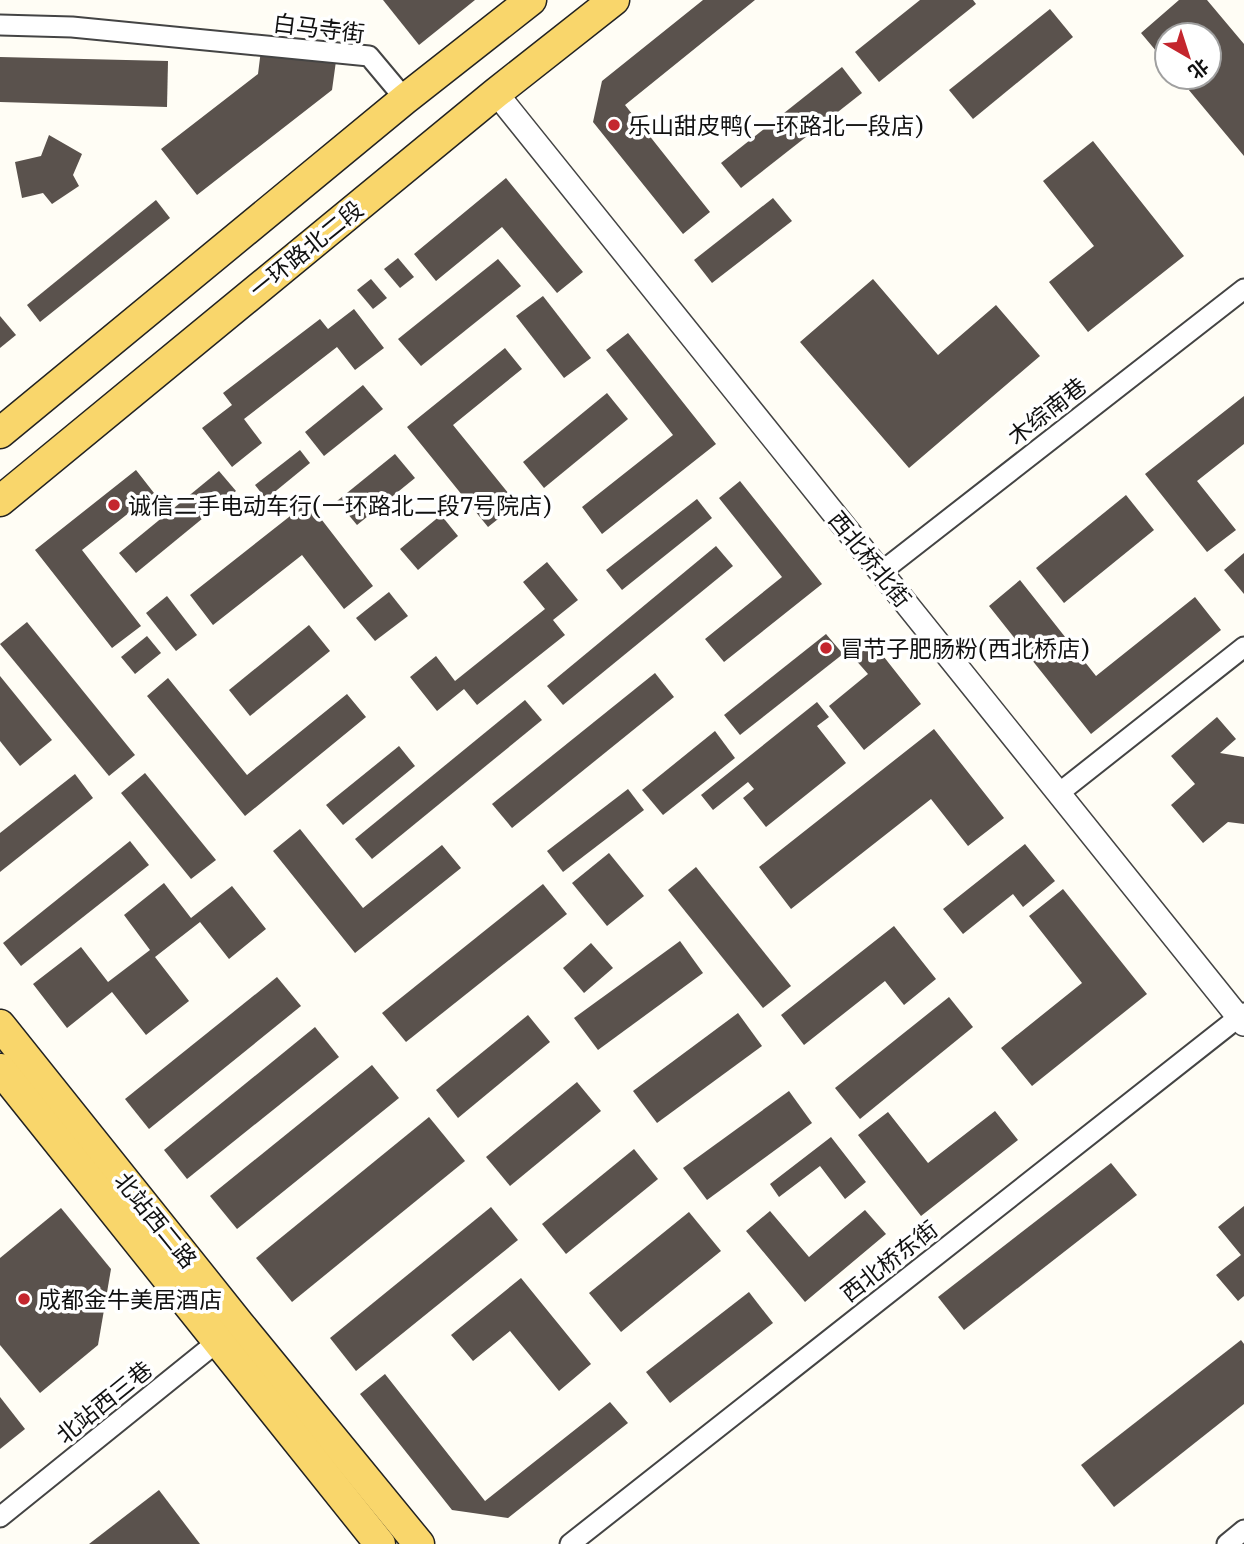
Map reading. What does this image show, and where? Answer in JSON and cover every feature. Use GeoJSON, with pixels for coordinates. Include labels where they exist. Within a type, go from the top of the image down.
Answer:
{"type":"FeatureCollection","features":[{"type":"Feature","properties":{"kind":"main road"},"geometry":{"type":"LineString","coordinates":[[0,433],[405,99],[531,0]]}},
{"type":"Feature","properties":{"kind":"main road","name":"一环路北二段"},"geometry":{"type":"LineString","coordinates":[[0,501],[496,93],[614,0]]}},
{"type":"Feature","properties":{"kind":"main road","name":"北站西二路"},"geometry":{"type":"LineString","coordinates":[[0,1024],[380,1544]]}},
{"type":"Feature","properties":{"kind":"main road","name":"北站西二路"},"geometry":{"type":"LineString","coordinates":[[0,1069],[228,1333],[419,1544]]}},
{"type":"Feature","properties":{"kind":"street","name":"白马寺街"},"geometry":{"type":"LineString","coordinates":[[0,25],[72,27],[369,56],[405,99]]}},
{"type":"Feature","properties":{"kind":"street","name":"西北桥北街"},"geometry":{"type":"LineString","coordinates":[[496,93],[1242,1018]]}},
{"type":"Feature","properties":{"kind":"street","name":"木综南巷"},"geometry":{"type":"LineString","coordinates":[[881,572],[1244,289]]}},
{"type":"Feature","properties":{"kind":"street"},"geometry":{"type":"LineString","coordinates":[[1059,793],[1244,647]]}},
{"type":"Feature","properties":{"kind":"street","name":"西北桥东街"},"geometry":{"type":"LineString","coordinates":[[570,1544],[1242,1018]]}},
{"type":"Feature","properties":{"kind":"street","name":"北站西三巷"},"geometry":{"type":"LineString","coordinates":[[0,1517],[228,1333]]}},
{"type":"Feature","properties":{"kind":"street"},"geometry":{"type":"LineString","coordinates":[[1227,1544],[1244,1530]]}},
{"type":"Feature","properties":{"kind":"building"},"geometry":{"type":"Polygon","coordinates":[[[383,0],[475,0],[419,45],[383,0]]]}},
{"type":"Feature","properties":{"kind":"building"},"geometry":{"type":"Polygon","coordinates":[[[703,0],[755,0],[625,105],[710,212],[683,234],[593,122],[602,81],[703,0]]]}},
{"type":"Feature","properties":{"kind":"building"},"geometry":{"type":"Polygon","coordinates":[[[920,0],[973,0],[976,4],[879,82],[855,52],[920,0]]]}},
{"type":"Feature","properties":{"kind":"building"},"geometry":{"type":"Polygon","coordinates":[[[1179,0],[1207,0],[1244,44],[1244,156],[1190,91],[1223,91],[1223,21],[1155,21],[1179,0]]]}},
{"type":"Feature","properties":{"kind":"building"},"geometry":{"type":"Polygon","coordinates":[[[1050,9],[1073,37],[973,119],[949,90],[1050,9]]]}},
{"type":"Feature","properties":{"kind":"building"},"geometry":{"type":"Polygon","coordinates":[[[1153,23],[1153,47],[1141,33],[1153,23]]]}},
{"type":"Feature","properties":{"kind":"building"},"geometry":{"type":"Polygon","coordinates":[[[261,50],[336,61],[332,90],[197,195],[161,149],[258,74],[261,50]]]}},
{"type":"Feature","properties":{"kind":"building"},"geometry":{"type":"Polygon","coordinates":[[[0,57],[168,61],[167,107],[0,102],[0,57]]]}},
{"type":"Feature","properties":{"kind":"building"},"geometry":{"type":"Polygon","coordinates":[[[842,67],[862,93],[741,188],[721,163],[842,67]]]}},
{"type":"Feature","properties":{"kind":"building"},"geometry":{"type":"Polygon","coordinates":[[[49,135],[82,154],[73,175],[79,186],[52,204],[43,193],[22,198],[15,162],[41,156],[49,135]]]}},
{"type":"Feature","properties":{"kind":"building"},"geometry":{"type":"Polygon","coordinates":[[[1093,141],[1184,256],[1088,332],[1049,282],[1094,246],[1043,181],[1093,141]]]}},
{"type":"Feature","properties":{"kind":"building"},"geometry":{"type":"Polygon","coordinates":[[[506,178],[583,272],[557,293],[502,227],[436,281],[414,254],[506,178]]]}},
{"type":"Feature","properties":{"kind":"building"},"geometry":{"type":"Polygon","coordinates":[[[773,198],[792,221],[712,283],[694,260],[773,198]]]}},
{"type":"Feature","properties":{"kind":"building"},"geometry":{"type":"Polygon","coordinates":[[[156,200],[170,218],[40,322],[27,305],[156,200]]]}},
{"type":"Feature","properties":{"kind":"building"},"geometry":{"type":"Polygon","coordinates":[[[398,258],[414,277],[400,288],[384,269],[398,258]]]}},
{"type":"Feature","properties":{"kind":"building"},"geometry":{"type":"Polygon","coordinates":[[[498,259],[521,286],[421,366],[398,339],[498,259]]]}},
{"type":"Feature","properties":{"kind":"building"},"geometry":{"type":"Polygon","coordinates":[[[371,279],[387,298],[373,309],[357,290],[371,279]]]}},
{"type":"Feature","properties":{"kind":"building"},"geometry":{"type":"Polygon","coordinates":[[[873,279],[938,355],[996,305],[1040,356],[909,468],[800,342],[873,279]]]}},
{"type":"Feature","properties":{"kind":"building"},"geometry":{"type":"Polygon","coordinates":[[[543,296],[591,358],[564,378],[516,316],[543,296]]]}},
{"type":"Feature","properties":{"kind":"building"},"geometry":{"type":"Polygon","coordinates":[[[354,309],[384,348],[355,370],[337,347],[244,419],[262,443],[232,467],[202,428],[232,405],[223,393],[320,319],[328,329],[354,309]]]}},
{"type":"Feature","properties":{"kind":"building"},"geometry":{"type":"Polygon","coordinates":[[[0,316],[16,335],[0,348],[0,316]]]}},
{"type":"Feature","properties":{"kind":"building"},"geometry":{"type":"Polygon","coordinates":[[[628,333],[716,444],[602,534],[582,507],[673,435],[606,350],[628,333]]]}},
{"type":"Feature","properties":{"kind":"building"},"geometry":{"type":"Polygon","coordinates":[[[505,348],[522,369],[453,425],[517,504],[488,527],[407,427],[505,348]]]}},
{"type":"Feature","properties":{"kind":"building"},"geometry":{"type":"Polygon","coordinates":[[[363,385],[383,409],[324,456],[305,432],[363,385]]]}},
{"type":"Feature","properties":{"kind":"building"},"geometry":{"type":"Polygon","coordinates":[[[607,393],[628,419],[544,488],[523,462],[607,393]]]}},
{"type":"Feature","properties":{"kind":"building"},"geometry":{"type":"Polygon","coordinates":[[[1244,396],[1244,444],[1197,481],[1236,530],[1207,552],[1145,474],[1244,396]]]}},
{"type":"Feature","properties":{"kind":"building"},"geometry":{"type":"Polygon","coordinates":[[[300,450],[310,463],[266,499],[255,485],[300,450]]]}},
{"type":"Feature","properties":{"kind":"building"},"geometry":{"type":"Polygon","coordinates":[[[395,454],[415,478],[357,525],[337,501],[395,454]]]}},
{"type":"Feature","properties":{"kind":"building"},"geometry":{"type":"Polygon","coordinates":[[[136,470],[154,493],[82,550],[141,626],[112,648],[35,550],[136,470]]]}},
{"type":"Feature","properties":{"kind":"building"},"geometry":{"type":"Polygon","coordinates":[[[219,471],[236,491],[136,573],[119,553],[219,471]]]}},
{"type":"Feature","properties":{"kind":"building"},"geometry":{"type":"Polygon","coordinates":[[[740,481],[822,584],[724,662],[705,639],[782,577],[719,498],[740,481]]]}},
{"type":"Feature","properties":{"kind":"building"},"geometry":{"type":"Polygon","coordinates":[[[1126,495],[1154,530],[1064,603],[1036,568],[1126,495]]]}},
{"type":"Feature","properties":{"kind":"building"},"geometry":{"type":"Polygon","coordinates":[[[697,499],[712,518],[622,590],[606,570],[697,499]]]}},
{"type":"Feature","properties":{"kind":"building"},"geometry":{"type":"Polygon","coordinates":[[[308,502],[373,586],[344,609],[302,555],[213,625],[190,595],[308,502]]]}},
{"type":"Feature","properties":{"kind":"building"},"geometry":{"type":"Polygon","coordinates":[[[441,515],[458,536],[418,570],[400,549],[441,515]]]}},
{"type":"Feature","properties":{"kind":"building"},"geometry":{"type":"Polygon","coordinates":[[[716,546],[733,566],[563,705],[547,686],[716,546]]]}},
{"type":"Feature","properties":{"kind":"building"},"geometry":{"type":"Polygon","coordinates":[[[1244,553],[1244,594],[1224,570],[1244,553]]]}},
{"type":"Feature","properties":{"kind":"building"},"geometry":{"type":"Polygon","coordinates":[[[547,562],[578,600],[553,620],[565,635],[477,705],[464,689],[437,711],[410,677],[436,656],[455,681],[545,609],[523,582],[547,562]]]}},
{"type":"Feature","properties":{"kind":"building"},"geometry":{"type":"Polygon","coordinates":[[[1020,580],[1096,676],[1195,597],[1221,630],[1091,734],[989,606],[1020,580]]]}},
{"type":"Feature","properties":{"kind":"building"},"geometry":{"type":"Polygon","coordinates":[[[389,592],[408,616],[375,641],[356,618],[389,592]]]}},
{"type":"Feature","properties":{"kind":"building"},"geometry":{"type":"Polygon","coordinates":[[[167,596],[197,635],[176,651],[146,613],[167,596]]]}},
{"type":"Feature","properties":{"kind":"building"},"geometry":{"type":"Polygon","coordinates":[[[27,622],[135,755],[109,776],[0,644],[27,622]]]}},
{"type":"Feature","properties":{"kind":"building"},"geometry":{"type":"Polygon","coordinates":[[[309,625],[330,651],[250,716],[229,690],[309,625]]]}},
{"type":"Feature","properties":{"kind":"building"},"geometry":{"type":"Polygon","coordinates":[[[826,634],[843,654],[740,735],[724,715],[826,634]]]}},
{"type":"Feature","properties":{"kind":"building"},"geometry":{"type":"Polygon","coordinates":[[[147,636],[161,653],[135,674],[121,657],[147,636]]]}},
{"type":"Feature","properties":{"kind":"building"},"geometry":{"type":"Polygon","coordinates":[[[873,643],[921,704],[864,750],[829,706],[868,674],[854,658],[873,643]]]}},
{"type":"Feature","properties":{"kind":"building"},"geometry":{"type":"Polygon","coordinates":[[[655,673],[674,697],[512,828],[492,804],[655,673]]]}},
{"type":"Feature","properties":{"kind":"building"},"geometry":{"type":"Polygon","coordinates":[[[0,676],[52,740],[20,766],[0,741],[0,676]]]}},
{"type":"Feature","properties":{"kind":"building"},"geometry":{"type":"Polygon","coordinates":[[[168,678],[247,775],[347,694],[366,717],[245,816],[147,696],[168,678]]]}},
{"type":"Feature","properties":{"kind":"building"},"geometry":{"type":"Polygon","coordinates":[[[525,700],[542,720],[372,859],[355,839],[525,700]]]}},
{"type":"Feature","properties":{"kind":"building"},"geometry":{"type":"Polygon","coordinates":[[[817,702],[829,717],[817,726],[846,763],[766,827],[743,798],[754,789],[748,782],[713,810],[701,795],[817,702]]]}},
{"type":"Feature","properties":{"kind":"building"},"geometry":{"type":"Polygon","coordinates":[[[1217,717],[1236,739],[1220,753],[1244,757],[1244,824],[1228,822],[1203,843],[1171,805],[1195,784],[1171,756],[1217,717]]]}},
{"type":"Feature","properties":{"kind":"building"},"geometry":{"type":"Polygon","coordinates":[[[934,729],[1004,818],[968,846],[931,799],[791,909],[759,867],[934,729]]]}},
{"type":"Feature","properties":{"kind":"building"},"geometry":{"type":"Polygon","coordinates":[[[715,731],[735,758],[663,815],[642,790],[715,731]]]}},
{"type":"Feature","properties":{"kind":"building"},"geometry":{"type":"Polygon","coordinates":[[[399,746],[415,766],[343,825],[326,805],[399,746]]]}},
{"type":"Feature","properties":{"kind":"building"},"geometry":{"type":"Polygon","coordinates":[[[145,773],[216,860],[191,879],[121,793],[145,773]]]}},
{"type":"Feature","properties":{"kind":"building"},"geometry":{"type":"Polygon","coordinates":[[[75,774],[93,798],[0,872],[0,833],[75,774]]]}},
{"type":"Feature","properties":{"kind":"building"},"geometry":{"type":"Polygon","coordinates":[[[628,789],[644,810],[563,872],[547,851],[628,789]]]}},
{"type":"Feature","properties":{"kind":"building"},"geometry":{"type":"Polygon","coordinates":[[[300,829],[363,908],[442,845],[461,868],[355,953],[273,851],[300,829]]]}},
{"type":"Feature","properties":{"kind":"building"},"geometry":{"type":"Polygon","coordinates":[[[130,841],[149,865],[21,966],[3,943],[130,841]]]}},
{"type":"Feature","properties":{"kind":"building"},"geometry":{"type":"Polygon","coordinates":[[[1025,844],[1055,881],[1023,907],[1013,894],[963,934],[943,909],[1025,844]]]}},
{"type":"Feature","properties":{"kind":"building"},"geometry":{"type":"Polygon","coordinates":[[[609,853],[644,896],[607,926],[572,883],[609,853]]]}},
{"type":"Feature","properties":{"kind":"building"},"geometry":{"type":"Polygon","coordinates":[[[696,867],[791,986],[763,1008],[668,890],[696,867]]]}},
{"type":"Feature","properties":{"kind":"building"},"geometry":{"type":"Polygon","coordinates":[[[164,883],[191,918],[232,886],[266,929],[229,959],[200,922],[155,957],[189,1001],[146,1035],[112,992],[67,1028],[33,984],[81,947],[108,982],[150,950],[124,915],[164,883]]]}},
{"type":"Feature","properties":{"kind":"building"},"geometry":{"type":"Polygon","coordinates":[[[543,884],[567,914],[406,1042],[382,1013],[543,884]]]}},
{"type":"Feature","properties":{"kind":"building"},"geometry":{"type":"Polygon","coordinates":[[[1063,889],[1147,994],[1032,1086],[1001,1048],[1082,983],[1029,916],[1063,889]]]}},
{"type":"Feature","properties":{"kind":"building"},"geometry":{"type":"Polygon","coordinates":[[[894,926],[936,979],[904,1005],[885,981],[804,1045],[781,1015],[894,926]]]}},
{"type":"Feature","properties":{"kind":"building"},"geometry":{"type":"Polygon","coordinates":[[[680,941],[703,973],[598,1050],[574,1018],[680,941]]]}},
{"type":"Feature","properties":{"kind":"building"},"geometry":{"type":"Polygon","coordinates":[[[591,943],[613,968],[584,993],[563,968],[591,943]]]}},
{"type":"Feature","properties":{"kind":"building"},"geometry":{"type":"Polygon","coordinates":[[[277,977],[301,1006],[149,1129],[125,1099],[277,977]]]}},
{"type":"Feature","properties":{"kind":"building"},"geometry":{"type":"Polygon","coordinates":[[[949,997],[973,1027],[860,1119],[835,1088],[949,997]]]}},
{"type":"Feature","properties":{"kind":"building"},"geometry":{"type":"Polygon","coordinates":[[[738,1013],[762,1046],[657,1123],[633,1091],[738,1013]]]}},
{"type":"Feature","properties":{"kind":"building"},"geometry":{"type":"Polygon","coordinates":[[[528,1015],[550,1042],[458,1118],[436,1090],[528,1015]]]}},
{"type":"Feature","properties":{"kind":"building"},"geometry":{"type":"Polygon","coordinates":[[[315,1027],[339,1057],[187,1179],[164,1150],[315,1027]]]}},
{"type":"Feature","properties":{"kind":"building"},"geometry":{"type":"Polygon","coordinates":[[[372,1065],[399,1098],[237,1229],[210,1196],[372,1065]]]}},
{"type":"Feature","properties":{"kind":"building"},"geometry":{"type":"Polygon","coordinates":[[[577,1082],[601,1111],[510,1186],[486,1157],[577,1082]]]}},
{"type":"Feature","properties":{"kind":"building"},"geometry":{"type":"Polygon","coordinates":[[[789,1091],[812,1123],[707,1200],[683,1168],[789,1091]]]}},
{"type":"Feature","properties":{"kind":"building"},"geometry":{"type":"Polygon","coordinates":[[[995,1111],[1018,1140],[921,1216],[858,1135],[888,1112],[928,1163],[995,1111]]]}},
{"type":"Feature","properties":{"kind":"building"},"geometry":{"type":"Polygon","coordinates":[[[429,1117],[465,1161],[292,1302],[256,1258],[429,1117]]]}},
{"type":"Feature","properties":{"kind":"building"},"geometry":{"type":"Polygon","coordinates":[[[831,1137],[866,1182],[845,1199],[820,1166],[779,1197],[770,1184],[831,1137]]]}},
{"type":"Feature","properties":{"kind":"building"},"geometry":{"type":"Polygon","coordinates":[[[634,1149],[658,1179],[566,1254],[542,1224],[634,1149]]]}},
{"type":"Feature","properties":{"kind":"building"},"geometry":{"type":"Polygon","coordinates":[[[1111,1163],[1137,1195],[964,1330],[938,1297],[1111,1163]]]}},
{"type":"Feature","properties":{"kind":"building"},"geometry":{"type":"Polygon","coordinates":[[[1244,1206],[1244,1296],[1238,1301],[1216,1275],[1241,1255],[1218,1227],[1244,1206]]]}},
{"type":"Feature","properties":{"kind":"building"},"geometry":{"type":"Polygon","coordinates":[[[491,1207],[518,1240],[356,1371],[330,1338],[491,1207]]]}},
{"type":"Feature","properties":{"kind":"building"},"geometry":{"type":"Polygon","coordinates":[[[61,1208],[111,1269],[98,1345],[40,1393],[0,1345],[0,1258],[61,1208]]]}},
{"type":"Feature","properties":{"kind":"building"},"geometry":{"type":"Polygon","coordinates":[[[865,1210],[886,1234],[805,1302],[746,1231],[770,1211],[809,1257],[865,1210]]]}},
{"type":"Feature","properties":{"kind":"building"},"geometry":{"type":"Polygon","coordinates":[[[689,1212],[721,1251],[621,1332],[589,1293],[689,1212]]]}},
{"type":"Feature","properties":{"kind":"building"},"geometry":{"type":"Polygon","coordinates":[[[521,1278],[591,1364],[559,1391],[510,1331],[473,1361],[451,1335],[521,1278]]]}},
{"type":"Feature","properties":{"kind":"building"},"geometry":{"type":"Polygon","coordinates":[[[749,1292],[773,1323],[670,1403],[646,1372],[749,1292]]]}},
{"type":"Feature","properties":{"kind":"building"},"geometry":{"type":"Polygon","coordinates":[[[1241,1340],[1244,1344],[1244,1404],[1114,1507],[1081,1465],[1241,1340]]]}},
{"type":"Feature","properties":{"kind":"building"},"geometry":{"type":"Polygon","coordinates":[[[385,1374],[485,1501],[610,1402],[628,1423],[508,1518],[452,1510],[360,1394],[385,1374]]]}},
{"type":"Feature","properties":{"kind":"building"},"geometry":{"type":"Polygon","coordinates":[[[0,1397],[25,1429],[0,1449],[0,1397]]]}},
{"type":"Feature","properties":{"kind":"building"},"geometry":{"type":"Polygon","coordinates":[[[159,1490],[200,1544],[89,1544],[159,1490]]]}},
{"type":"Feature","properties":{"kind":"place","name":"乐山甜皮鸭(一环路北一段店)"},"geometry":{"type":"Point","coordinates":[614,125]}},
{"type":"Feature","properties":{"kind":"place","name":"诚信二手电动车行(一环路北二段7号院店)"},"geometry":{"type":"Point","coordinates":[114,505]}},
{"type":"Feature","properties":{"kind":"place","name":"冒节子肥肠粉(西北桥店)"},"geometry":{"type":"Point","coordinates":[826,648]}},
{"type":"Feature","properties":{"kind":"place","name":"成都金牛美居酒店"},"geometry":{"type":"Point","coordinates":[24,1299]}}]}
